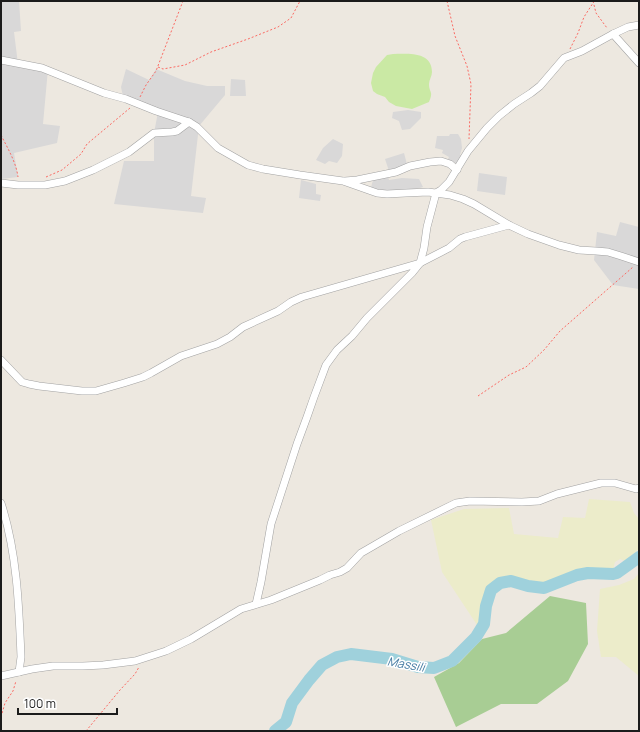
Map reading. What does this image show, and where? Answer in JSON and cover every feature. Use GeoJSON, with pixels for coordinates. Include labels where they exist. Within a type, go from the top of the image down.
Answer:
{"type":"FeatureCollection","features":[{"type":"Feature","properties":{"kind":"street"},"geometry":{"type":"LineString","coordinates":[[256,604],[271,524],[297,444],[326,365],[337,350],[420,263],[428,222],[436,193],[449,182],[468,151],[487,128],[500,116],[540,86],[564,58],[582,51],[628,27],[639,25]]}},
{"type":"Feature","properties":{"kind":"street"},"geometry":{"type":"LineString","coordinates":[[613,34],[639,63]]}},
{"type":"Feature","properties":{"kind":"street"},"geometry":{"type":"LineString","coordinates":[[1,60],[42,68],[104,93],[189,122],[197,127],[218,148],[248,165],[263,169],[343,181],[396,172],[410,166],[441,160],[450,164],[457,170]]}},
{"type":"Feature","properties":{"kind":"street"},"geometry":{"type":"LineString","coordinates":[[1,183],[44,186],[65,181],[93,170],[129,152],[154,133],[176,131],[189,122]]}},
{"type":"Feature","properties":{"kind":"street"},"geometry":{"type":"LineString","coordinates":[[343,181],[370,191],[387,194],[413,192],[450,195],[463,199],[528,234],[559,245],[579,250],[608,252],[639,262]]}},
{"type":"Feature","properties":{"kind":"street"},"geometry":{"type":"LineString","coordinates":[[1,360],[22,382],[39,386],[82,391],[96,391],[143,377],[181,356],[217,344],[230,337],[242,327],[302,297],[420,263],[449,248],[460,239],[509,225]]}},
{"type":"Feature","properties":{"kind":"street"},"geometry":{"type":"LineString","coordinates":[[1,676],[53,666],[103,665],[135,660],[166,651],[191,639],[241,609],[271,600],[340,572],[347,568],[368,548],[404,528],[456,503],[470,501],[539,501],[557,494],[601,483],[615,483],[636,489],[639,488]]}},
{"type":"Feature","properties":{"kind":"street"},"geometry":{"type":"LineString","coordinates":[[1,505],[6,519],[16,569],[22,658],[19,672]]}},
{"type":"Feature","properties":{"kind":"path"},"geometry":{"type":"LineString","coordinates":[[47,177],[62,170],[81,154],[87,144],[137,103],[146,85],[156,71],[183,1]]}},
{"type":"Feature","properties":{"kind":"path"},"geometry":{"type":"LineString","coordinates":[[157,67],[163,69],[184,65],[211,52],[278,27],[291,18],[300,1]]}},
{"type":"Feature","properties":{"kind":"path"},"geometry":{"type":"LineString","coordinates":[[446,1],[455,36],[467,66],[471,84],[468,151]]}},
{"type":"Feature","properties":{"kind":"path"},"geometry":{"type":"LineString","coordinates":[[593,2],[596,13],[613,34]]}},
{"type":"Feature","properties":{"kind":"path"},"geometry":{"type":"LineString","coordinates":[[564,58],[575,39],[584,16],[593,2]]}},
{"type":"Feature","properties":{"kind":"path"},"geometry":{"type":"LineString","coordinates":[[1,135],[15,164],[18,175],[18,185]]}},
{"type":"Feature","properties":{"kind":"path"},"geometry":{"type":"LineString","coordinates":[[478,396],[509,375],[526,367],[544,350],[560,331],[639,262]]}},
{"type":"Feature","properties":{"kind":"path"},"geometry":{"type":"LineString","coordinates":[[86,731],[135,674],[146,657]]}},
{"type":"Feature","properties":{"kind":"path"},"geometry":{"type":"LineString","coordinates":[[1,717],[5,703],[13,691],[19,672]]}},
{"type":"Feature","properties":{"kind":"shaded area"},"geometry":{"type":"Polygon","coordinates":[[[1,1],[19,1],[21,31],[14,32],[18,64],[48,69],[43,124],[60,126],[57,143],[14,153],[18,177],[1,179],[1,1]]]}},
{"type":"Feature","properties":{"kind":"shaded area"},"geometry":{"type":"Polygon","coordinates":[[[126,69],[149,80],[156,69],[185,81],[207,86],[225,86],[225,95],[199,126],[191,196],[206,198],[203,213],[114,204],[124,161],[154,161],[154,133],[158,112],[124,101],[121,87],[126,69]]]}},
{"type":"Feature","properties":{"kind":"shaded area"},"geometry":{"type":"Polygon","coordinates":[[[231,79],[245,80],[246,96],[230,96],[231,79]]]}},
{"type":"Feature","properties":{"kind":"shaded area"},"geometry":{"type":"Polygon","coordinates":[[[408,110],[421,112],[421,118],[410,129],[402,130],[399,121],[392,118],[393,112],[408,110]]]}},
{"type":"Feature","properties":{"kind":"shaded area"},"geometry":{"type":"Polygon","coordinates":[[[450,134],[458,134],[461,139],[462,148],[460,155],[463,156],[457,164],[448,159],[449,157],[442,153],[443,150],[435,148],[437,136],[449,136],[450,134]]]}},
{"type":"Feature","properties":{"kind":"shaded area"},"geometry":{"type":"Polygon","coordinates":[[[333,139],[343,144],[342,156],[337,163],[329,161],[325,164],[316,160],[323,148],[333,139]]]}},
{"type":"Feature","properties":{"kind":"shaded area"},"geometry":{"type":"Polygon","coordinates":[[[404,153],[408,168],[390,174],[385,159],[404,153]]]}},
{"type":"Feature","properties":{"kind":"shaded area"},"geometry":{"type":"Polygon","coordinates":[[[479,173],[507,177],[505,195],[477,191],[479,173]]]}},
{"type":"Feature","properties":{"kind":"shaded area"},"geometry":{"type":"Polygon","coordinates":[[[388,177],[389,180],[402,178],[419,179],[423,187],[410,191],[370,191],[373,180],[388,177]]]}},
{"type":"Feature","properties":{"kind":"shaded area"},"geometry":{"type":"Polygon","coordinates":[[[301,180],[316,184],[316,194],[321,195],[320,201],[299,198],[301,180]]]}},
{"type":"Feature","properties":{"kind":"shaded area"},"geometry":{"type":"Polygon","coordinates":[[[620,222],[639,227],[639,289],[613,285],[594,260],[597,232],[616,236],[620,222]]]}},
{"type":"Feature","properties":{"kind":"green space"},"geometry":{"type":"Polygon","coordinates":[[[387,55],[418,55],[428,60],[431,65],[432,72],[429,82],[431,94],[429,102],[412,109],[396,106],[389,102],[385,97],[373,91],[371,83],[376,67],[387,55]]]}},
{"type":"Feature","properties":{"kind":"green space"},"geometry":{"type":"Polygon","coordinates":[[[589,499],[630,502],[634,513],[639,519],[639,549],[625,561],[620,559],[615,562],[613,570],[590,569],[570,572],[548,583],[506,577],[494,582],[487,591],[477,625],[442,572],[431,520],[464,509],[509,508],[514,534],[558,538],[563,517],[585,518],[589,499]]]}},
{"type":"Feature","properties":{"kind":"green space"},"geometry":{"type":"Polygon","coordinates":[[[639,573],[639,676],[616,657],[601,657],[597,631],[600,589],[619,585],[634,579],[639,573]]]}},
{"type":"Feature","properties":{"kind":"green space"},"geometry":{"type":"Polygon","coordinates":[[[550,596],[586,603],[588,644],[568,681],[537,704],[501,704],[456,727],[434,677],[459,663],[482,639],[506,633],[550,596]]]}},
{"type":"Feature","properties":{"kind":"waterway","name":"Massili"},"geometry":{"type":"LineString","coordinates":[[275,731],[286,722],[292,703],[309,680],[322,665],[337,657],[351,654],[392,659],[418,667],[434,668],[452,661],[476,637],[484,624],[486,606],[491,590],[500,583],[511,581],[528,586],[544,588],[577,575],[588,573],[617,573],[639,557]]}}]}
